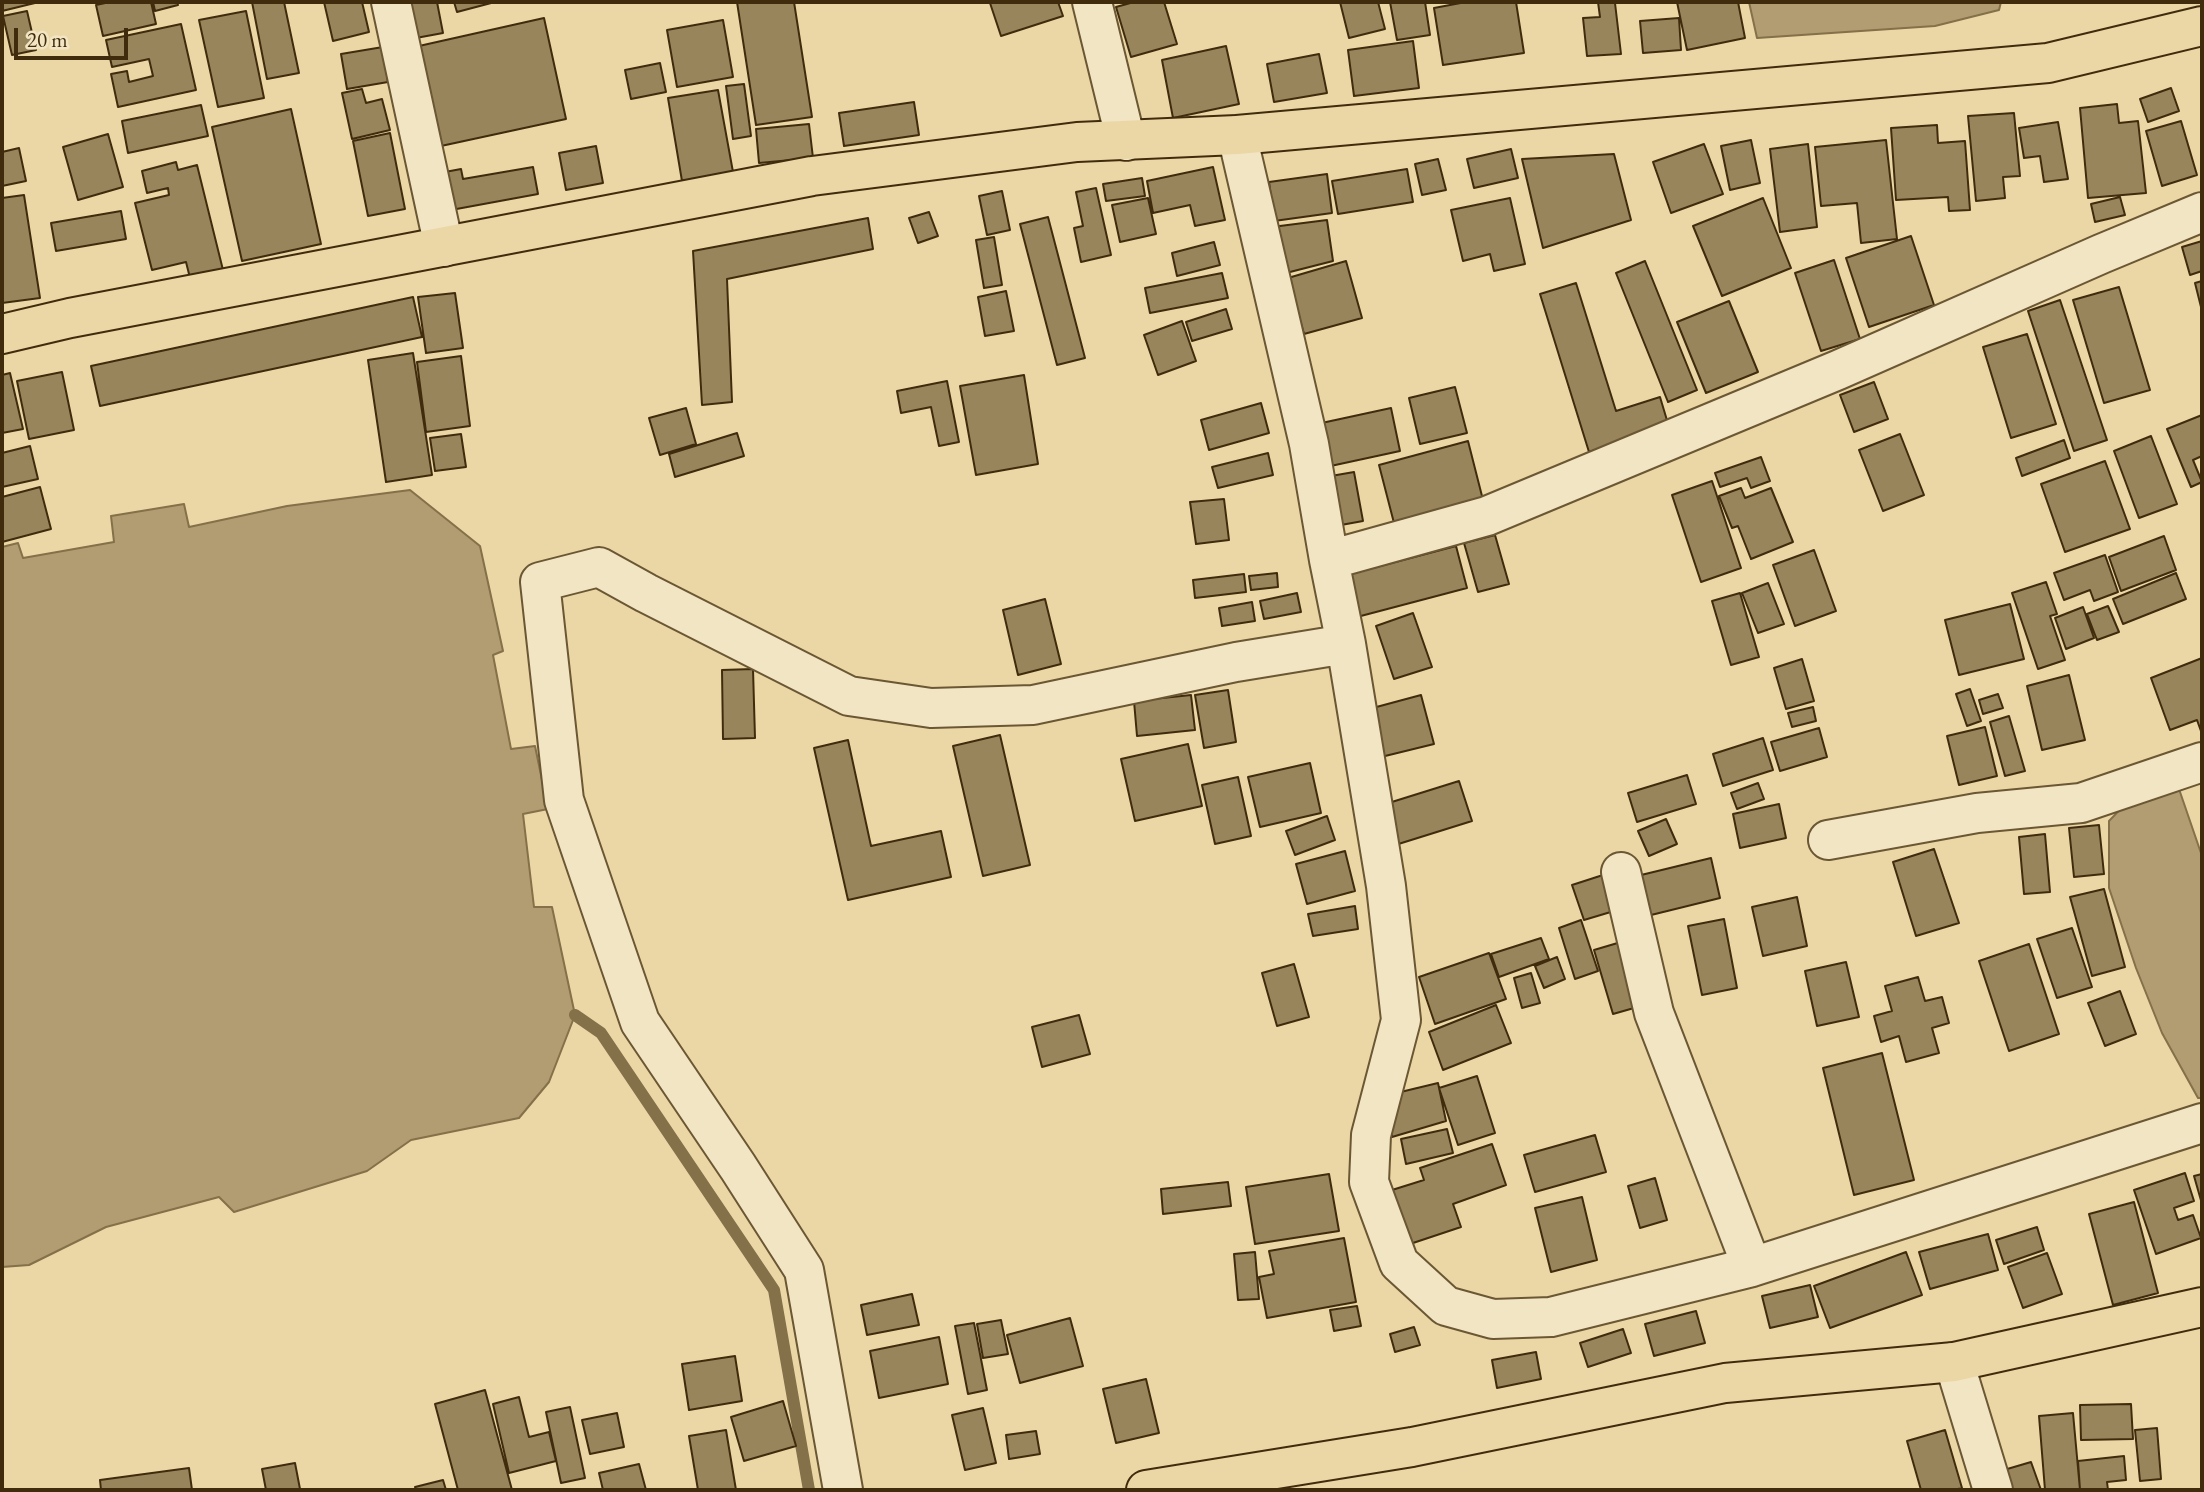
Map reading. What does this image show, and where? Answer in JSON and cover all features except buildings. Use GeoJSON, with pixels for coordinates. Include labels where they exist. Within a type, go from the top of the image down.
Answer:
{"type":"FeatureCollection","features":[{"type":"Feature","properties":{"kind":"main road"},"geometry":{"type":"LineString","coordinates":[[2,334],[71,318],[811,176],[1077,142],[1237,135],[2048,63],[2202,26]]}},
{"type":"Feature","properties":{"kind":"main road"},"geometry":{"type":"LineString","coordinates":[[1146,1490],[1412,1447],[1725,1383],[1954,1362],[2202,1307]]}},
{"type":"Feature","properties":{"kind":"street"},"geometry":{"type":"LineString","coordinates":[[391,2],[444,247]]}},
{"type":"Feature","properties":{"kind":"street"},"geometry":{"type":"LineString","coordinates":[[1092,2],[1126,141]]}},
{"type":"Feature","properties":{"kind":"street"},"geometry":{"type":"LineString","coordinates":[[1237,135],[1310,444],[1386,886],[1401,1020],[1371,1135],[1369,1182],[1399,1263],[1446,1306],[1493,1319],[1551,1317],[1752,1267],[2202,1123]]}},
{"type":"Feature","properties":{"kind":"street"},"geometry":{"type":"LineString","coordinates":[[1329,559],[1487,516],[1838,370],[2202,212]]}},
{"type":"Feature","properties":{"kind":"street"},"geometry":{"type":"LineString","coordinates":[[843,1490],[804,1270],[640,1022],[564,800],[540,582],[599,567],[849,696],[932,708],[1033,705],[1236,662],[1346,644]]}},
{"type":"Feature","properties":{"kind":"street"},"geometry":{"type":"LineString","coordinates":[[1828,840],[1977,813],[2081,803],[2202,762]]}},
{"type":"Feature","properties":{"kind":"street"},"geometry":{"type":"LineString","coordinates":[[1621,872],[1654,1013],[1752,1267]]}},
{"type":"Feature","properties":{"kind":"street"},"geometry":{"type":"LineString","coordinates":[[1954,1362],[1993,1490]]}},
{"type":"Feature","properties":{"kind":"shaded area"},"geometry":{"type":"Polygon","coordinates":[[[1749,2],[2001,2],[1999,10],[1935,26],[1757,38],[1749,2]]]}},
{"type":"Feature","properties":{"kind":"shaded area"},"geometry":{"type":"Polygon","coordinates":[[[410,490],[480,546],[503,651],[493,655],[511,749],[535,746],[548,809],[523,814],[534,907],[552,907],[575,1015],[549,1082],[519,1118],[411,1140],[367,1171],[234,1212],[219,1197],[106,1227],[29,1265],[2,1267],[2,547],[18,543],[23,558],[114,542],[111,516],[184,504],[189,527],[287,506],[410,490]]]}},
{"type":"Feature","properties":{"kind":"shaded area"},"geometry":{"type":"Polygon","coordinates":[[[2179,789],[2202,856],[2202,1098],[2198,1098],[2162,1033],[2136,968],[2109,888],[2109,821],[2134,795],[2179,789]]]}},
{"type":"Feature","properties":{"kind":"waterway"},"geometry":{"type":"LineString","coordinates":[[575,1015],[601,1033],[774,1290],[809,1490]]}}]}
